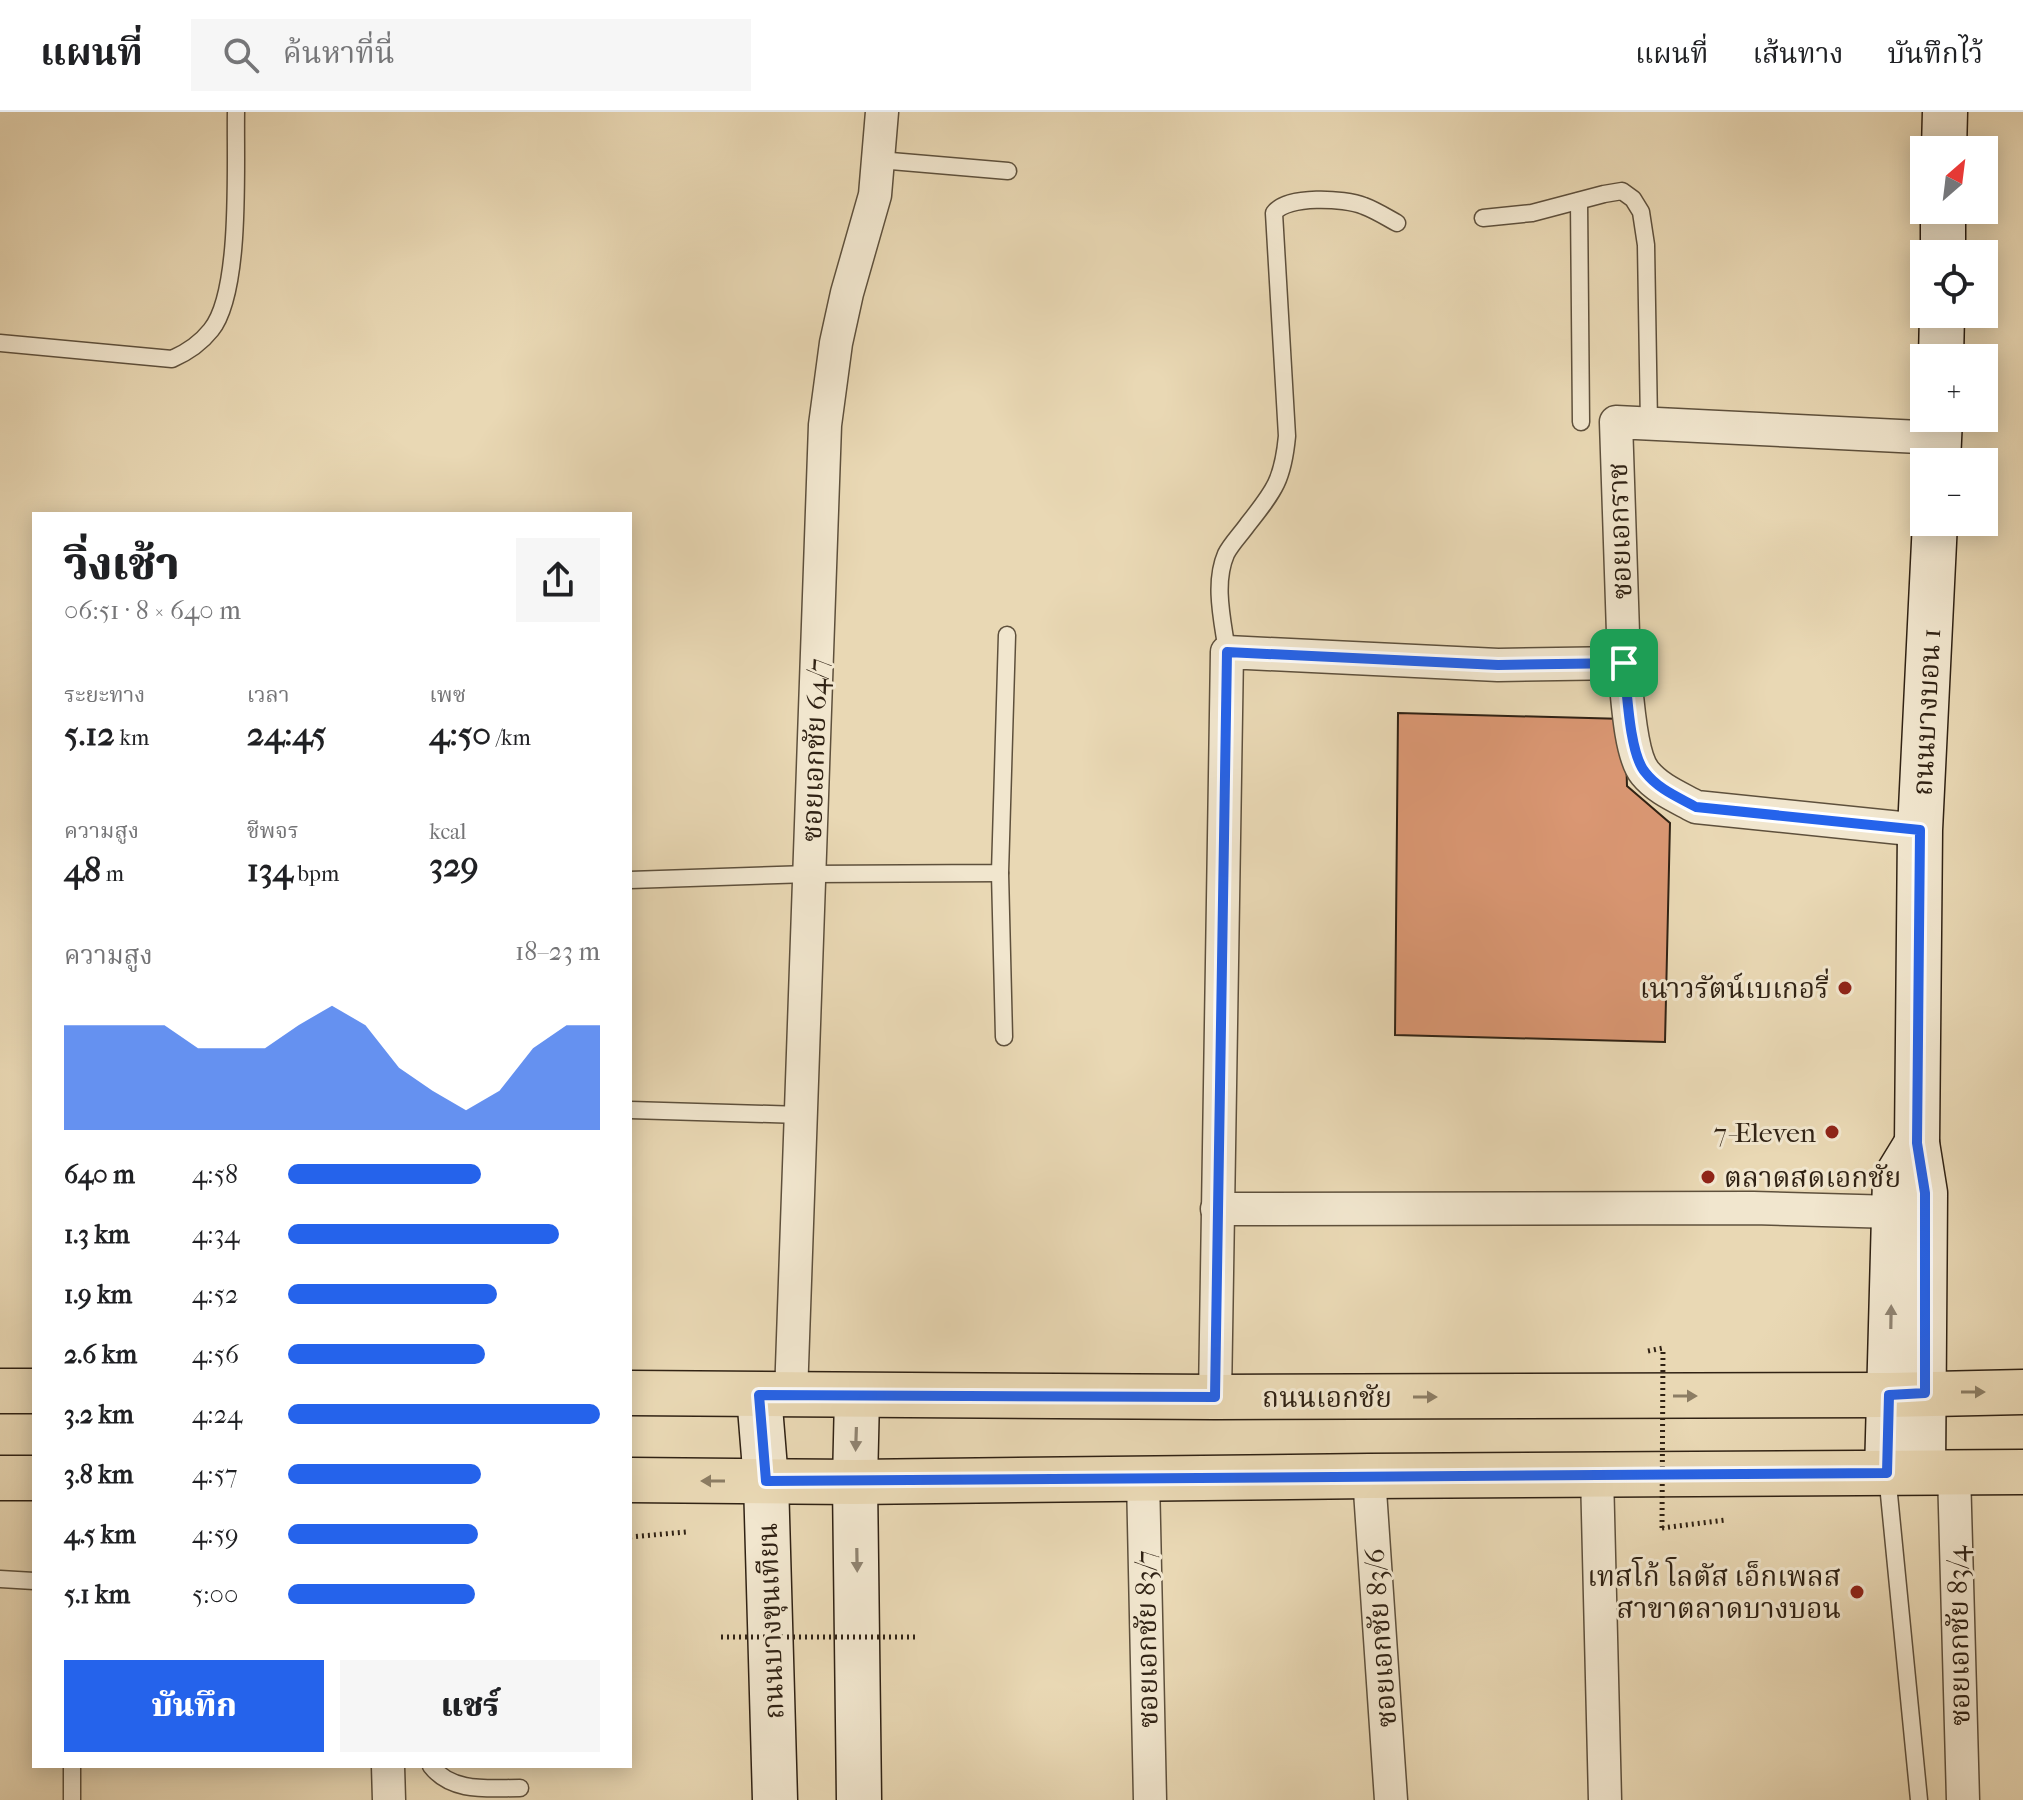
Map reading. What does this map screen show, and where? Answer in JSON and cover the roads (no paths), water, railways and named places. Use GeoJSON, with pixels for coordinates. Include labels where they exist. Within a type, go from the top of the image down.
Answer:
{"type":"FeatureCollection","features":[{"type":"Feature","properties":{"kind":"main road"},"geometry":{"type":"LineString","coordinates":[[1944,136],[1945,112]]}},
{"type":"Feature","properties":{"kind":"main road","name":"ถนนบางบอน 1"},"geometry":{"type":"LineString","coordinates":[[1907,1394],[1925,1193],[1917,1143],[1920,830],[1934,536]]}},
{"type":"Feature","properties":{"kind":"main road","name":"ถนนบางบอน 1"},"geometry":{"type":"LineString","coordinates":[[1917,1143],[1895,1179],[1894,1212],[1907,1394],[1921,1472]]}},
{"type":"Feature","properties":{"kind":"main road"},"geometry":{"type":"LineString","coordinates":[[0,1391],[32,1391]]}},
{"type":"Feature","properties":{"kind":"main road","name":"ถนนเอกชัย"},"geometry":{"type":"LineString","coordinates":[[632,1393],[857,1397],[1215,1397],[2023,1392]]}},
{"type":"Feature","properties":{"kind":"main road","name":"ถนนบางขุนเทียน"},"geometry":{"type":"LineString","coordinates":[[775,1395],[766,1481],[775,1800]]}},
{"type":"Feature","properties":{"kind":"main road"},"geometry":{"type":"LineString","coordinates":[[857,1397],[855,1482],[859,1800]]}},
{"type":"Feature","properties":{"kind":"main road"},"geometry":{"type":"LineString","coordinates":[[632,1480],[855,1482],[2023,1472]]}},
{"type":"Feature","properties":{"kind":"main road"},"geometry":{"type":"LineString","coordinates":[[0,1478],[32,1478]]}},
{"type":"Feature","properties":{"kind":"street","name":"ซอยเอกชัย 64/7"},"geometry":{"type":"LineString","coordinates":[[775,1395],[801,1115],[825,425],[836,343],[875,195],[882,112]]}},
{"type":"Feature","properties":{"kind":"street","name":"ซอยเอกราช"},"geometry":{"type":"LineString","coordinates":[[1624,663],[1616,422],[1939,439]]}},
{"type":"Feature","properties":{"kind":"street"},"geometry":{"type":"LineString","coordinates":[[1215,1397],[1227,652],[1498,665],[1624,663],[1632,739],[1642,771],[1665,791],[1696,807],[1920,830]]}},
{"type":"Feature","properties":{"kind":"street"},"geometry":{"type":"LineString","coordinates":[[1217,1209],[1753,1208],[1894,1212]]}},
{"type":"Feature","properties":{"kind":"street","name":"ซอยเอกชัย 83/4"},"geometry":{"type":"LineString","coordinates":[[1921,1472],[1963,1800]]}},
{"type":"Feature","properties":{"kind":"street"},"geometry":{"type":"LineString","coordinates":[[1597,1474],[1605,1800]]}},
{"type":"Feature","properties":{"kind":"street","name":"ซอยเอกชัย 83/6"},"geometry":{"type":"LineString","coordinates":[[1369,1476],[1391,1800]]}},
{"type":"Feature","properties":{"kind":"street","name":"ซอยเอกชัย 83/7"},"geometry":{"type":"LineString","coordinates":[[1143,1478],[1150,1800]]}},
{"type":"Feature","properties":{"kind":"street"},"geometry":{"type":"LineString","coordinates":[[388,1768],[389,1800]]}},
{"type":"Feature","properties":{"kind":"lane"},"geometry":{"type":"LineString","coordinates":[[0,343],[172,359],[192,349],[213,328],[232,276],[236,112]]}},
{"type":"Feature","properties":{"kind":"lane"},"geometry":{"type":"LineString","coordinates":[[879,160],[1008,171]]}},
{"type":"Feature","properties":{"kind":"lane"},"geometry":{"type":"LineString","coordinates":[[1483,218],[1532,213],[1622,191],[1633,199],[1641,212],[1646,245],[1649,424]]}},
{"type":"Feature","properties":{"kind":"lane"},"geometry":{"type":"LineString","coordinates":[[1227,652],[1220,604],[1221,572],[1227,553],[1269,498],[1284,469],[1287,436],[1274,213],[1291,202],[1335,200],[1361,204],[1397,223]]}},
{"type":"Feature","properties":{"kind":"lane"},"geometry":{"type":"LineString","coordinates":[[1579,201],[1581,422]]}},
{"type":"Feature","properties":{"kind":"lane"},"geometry":{"type":"LineString","coordinates":[[1004,1037],[1000,873],[1007,635]]}},
{"type":"Feature","properties":{"kind":"lane"},"geometry":{"type":"LineString","coordinates":[[632,880],[809,874],[1000,873]]}},
{"type":"Feature","properties":{"kind":"lane"},"geometry":{"type":"LineString","coordinates":[[632,1110],[801,1115]]}},
{"type":"Feature","properties":{"kind":"lane"},"geometry":{"type":"LineString","coordinates":[[1919,1800],[1921,1472]]}},
{"type":"Feature","properties":{"kind":"lane"},"geometry":{"type":"LineString","coordinates":[[0,1579],[32,1581]]}},
{"type":"Feature","properties":{"kind":"lane"},"geometry":{"type":"LineString","coordinates":[[72,1768],[72,1800]]}},
{"type":"Feature","properties":{"kind":"lane"},"geometry":{"type":"LineString","coordinates":[[433,1768],[442,1779],[470,1788],[520,1788]]}},
{"type":"Feature","properties":{"kind":"place","name":"เนาวรัตน์เบเกอรี่"},"geometry":{"type":"Point","coordinates":[1845,988]}},
{"type":"Feature","properties":{"kind":"place","name":"7-Eleven"},"geometry":{"type":"Point","coordinates":[1832,1132]}},
{"type":"Feature","properties":{"kind":"place","name":"ตลาดสดเอกชัย"},"geometry":{"type":"Point","coordinates":[1708,1177]}},
{"type":"Feature","properties":{"kind":"place","name":"เทสโก้ โลตัส เอ็กเพลส สาขาตลาดบางบอน"},"geometry":{"type":"Point","coordinates":[1857,1592]}}]}
